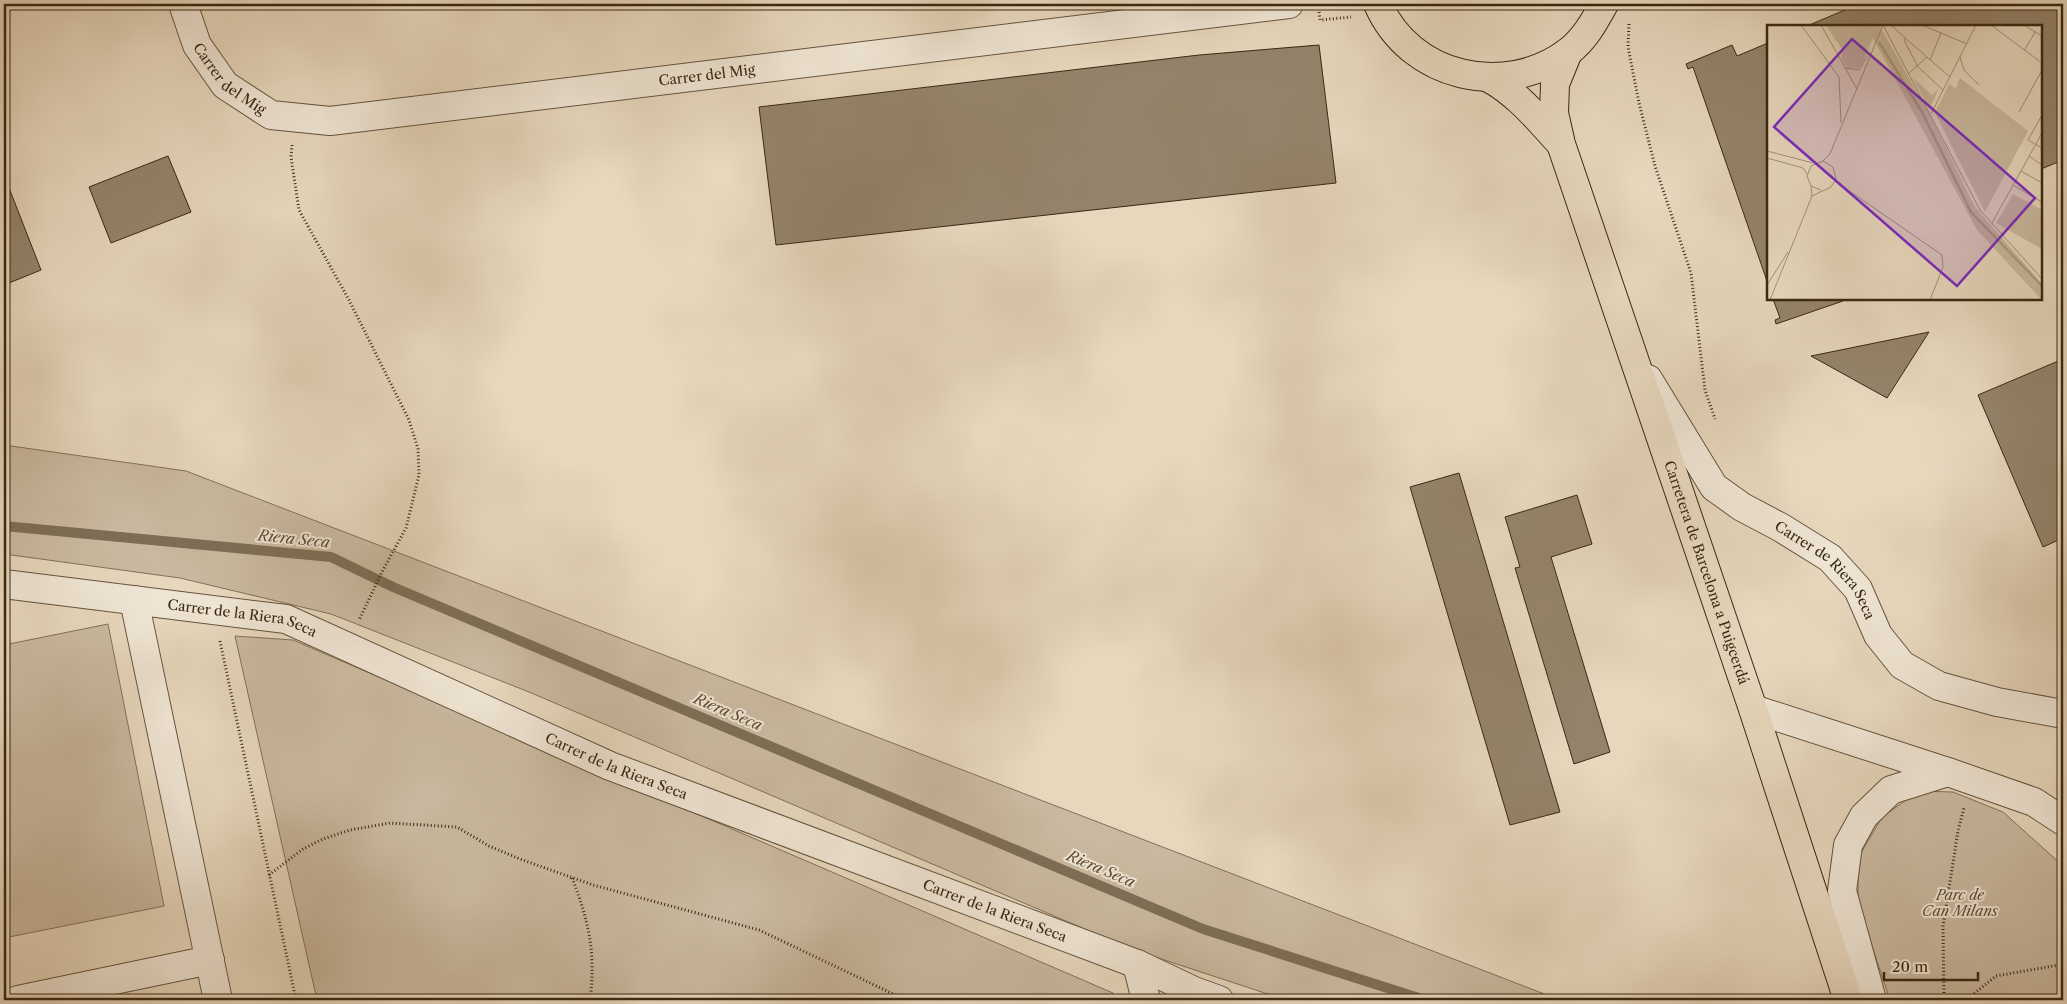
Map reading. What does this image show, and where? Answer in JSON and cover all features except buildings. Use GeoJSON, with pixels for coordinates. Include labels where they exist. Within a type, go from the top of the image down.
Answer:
{"type":"FeatureCollection","features":[{"type":"Feature","properties":{"kind":"main road"},"geometry":{"type":"LineString","coordinates":[[1368,10],[1411,48],[1449,71],[1489,78],[1509,77],[1550,64],[1568,52],[1588,33],[1604,4]]}},
{"type":"Feature","properties":{"kind":"main road","name":"Carretera de Barcelona a Puigcerdá"},"geometry":{"type":"LineString","coordinates":[[1568,52],[1555,84],[1554,113],[1561,144],[1753,709],[1848,1000]]}},
{"type":"Feature","properties":{"kind":"main road","name":"Carretera de Barcelona a Puigcerdá"},"geometry":{"type":"LineString","coordinates":[[1489,78],[1504,86],[1530,110],[1561,144]]}},
{"type":"Feature","properties":{"kind":"street","name":"Carrer del Mig"},"geometry":{"type":"LineString","coordinates":[[183,4],[197,46],[224,85],[271,115],[330,121],[1289,4]]}},
{"type":"Feature","properties":{"kind":"street","name":"Carrer de Riera Seca"},"geometry":{"type":"LineString","coordinates":[[1634,355],[1673,423],[1696,455],[1714,487],[1742,507],[1780,527],[1830,558],[1858,589],[1878,635],[1902,665],[1939,686],[1997,702],[2063,714]]}},
{"type":"Feature","properties":{"kind":"street","name":"Carrer de la Riera Seca"},"geometry":{"type":"LineString","coordinates":[[4,584],[286,619],[610,766],[1137,964],[1194,991],[1219,1000]]}},
{"type":"Feature","properties":{"kind":"street"},"geometry":{"type":"LineString","coordinates":[[134,600],[218,1000]]}},
{"type":"Feature","properties":{"kind":"street"},"geometry":{"type":"LineString","coordinates":[[1753,709],[2034,802],[2063,821]]}},
{"type":"Feature","properties":{"kind":"street"},"geometry":{"type":"LineString","coordinates":[[1872,1000],[1842,891],[1848,845],[1864,816],[1892,790],[1960,776]]}},
{"type":"Feature","properties":{"kind":"street"},"geometry":{"type":"LineString","coordinates":[[18,1000],[210,960]]}},
{"type":"Feature","properties":{"kind":"street"},"geometry":{"type":"LineString","coordinates":[[1137,964],[1146,1000]]}},
{"type":"Feature","properties":{"kind":"path"},"geometry":{"type":"LineString","coordinates":[[1320,20],[1368,10]]}},
{"type":"Feature","properties":{"kind":"path"},"geometry":{"type":"LineString","coordinates":[[1629,22],[1628,47],[1652,158],[1691,273],[1698,318],[1704,390],[1715,419]]}},
{"type":"Feature","properties":{"kind":"path"},"geometry":{"type":"LineString","coordinates":[[293,117],[291,157],[299,210],[349,300],[409,420],[418,449],[419,476],[406,528],[346,646]]}},
{"type":"Feature","properties":{"kind":"path"},"geometry":{"type":"LineString","coordinates":[[214,610],[296,1000]]}},
{"type":"Feature","properties":{"kind":"path"},"geometry":{"type":"LineString","coordinates":[[1944,1000],[1943,926],[1958,831],[1960,776]]}},
{"type":"Feature","properties":{"kind":"path"},"geometry":{"type":"LineString","coordinates":[[269,874],[303,849],[323,839],[350,830],[390,823],[457,827],[489,846],[572,878],[759,930],[906,1000]]}},
{"type":"Feature","properties":{"kind":"path"},"geometry":{"type":"LineString","coordinates":[[572,878],[582,903],[593,956],[590,1000]]}},
{"type":"Feature","properties":{"kind":"path"},"geometry":{"type":"LineString","coordinates":[[1966,1000],[1996,976],[2059,965],[2063,967]]}},
{"type":"Feature","properties":{"kind":"green space"},"geometry":{"type":"Polygon","coordinates":[[[4,445],[186,471],[1560,1000],[1286,1000],[1134,950],[529,692],[331,614],[180,578],[4,554],[4,445]]]}},
{"type":"Feature","properties":{"kind":"green space"},"geometry":{"type":"Polygon","coordinates":[[[108,624],[164,906],[4,938],[4,645],[108,624]]]}},
{"type":"Feature","properties":{"kind":"green space"},"geometry":{"type":"Polygon","coordinates":[[[235,636],[293,640],[1113,993],[1115,1000],[317,1000],[235,636]]]}},
{"type":"Feature","properties":{"kind":"green space","name":"Parc de Can Milans"},"geometry":{"type":"Polygon","coordinates":[[[1919,791],[1953,792],[2003,812],[2063,866],[2063,1000],[1890,1000],[1858,905],[1858,858],[1882,817],[1919,791]]]}},
{"type":"Feature","properties":{"kind":"waterway","name":"Riera Seca"},"geometry":{"type":"LineString","coordinates":[[4,526],[331,557],[393,587],[1203,929],[1425,1000]]}}]}
